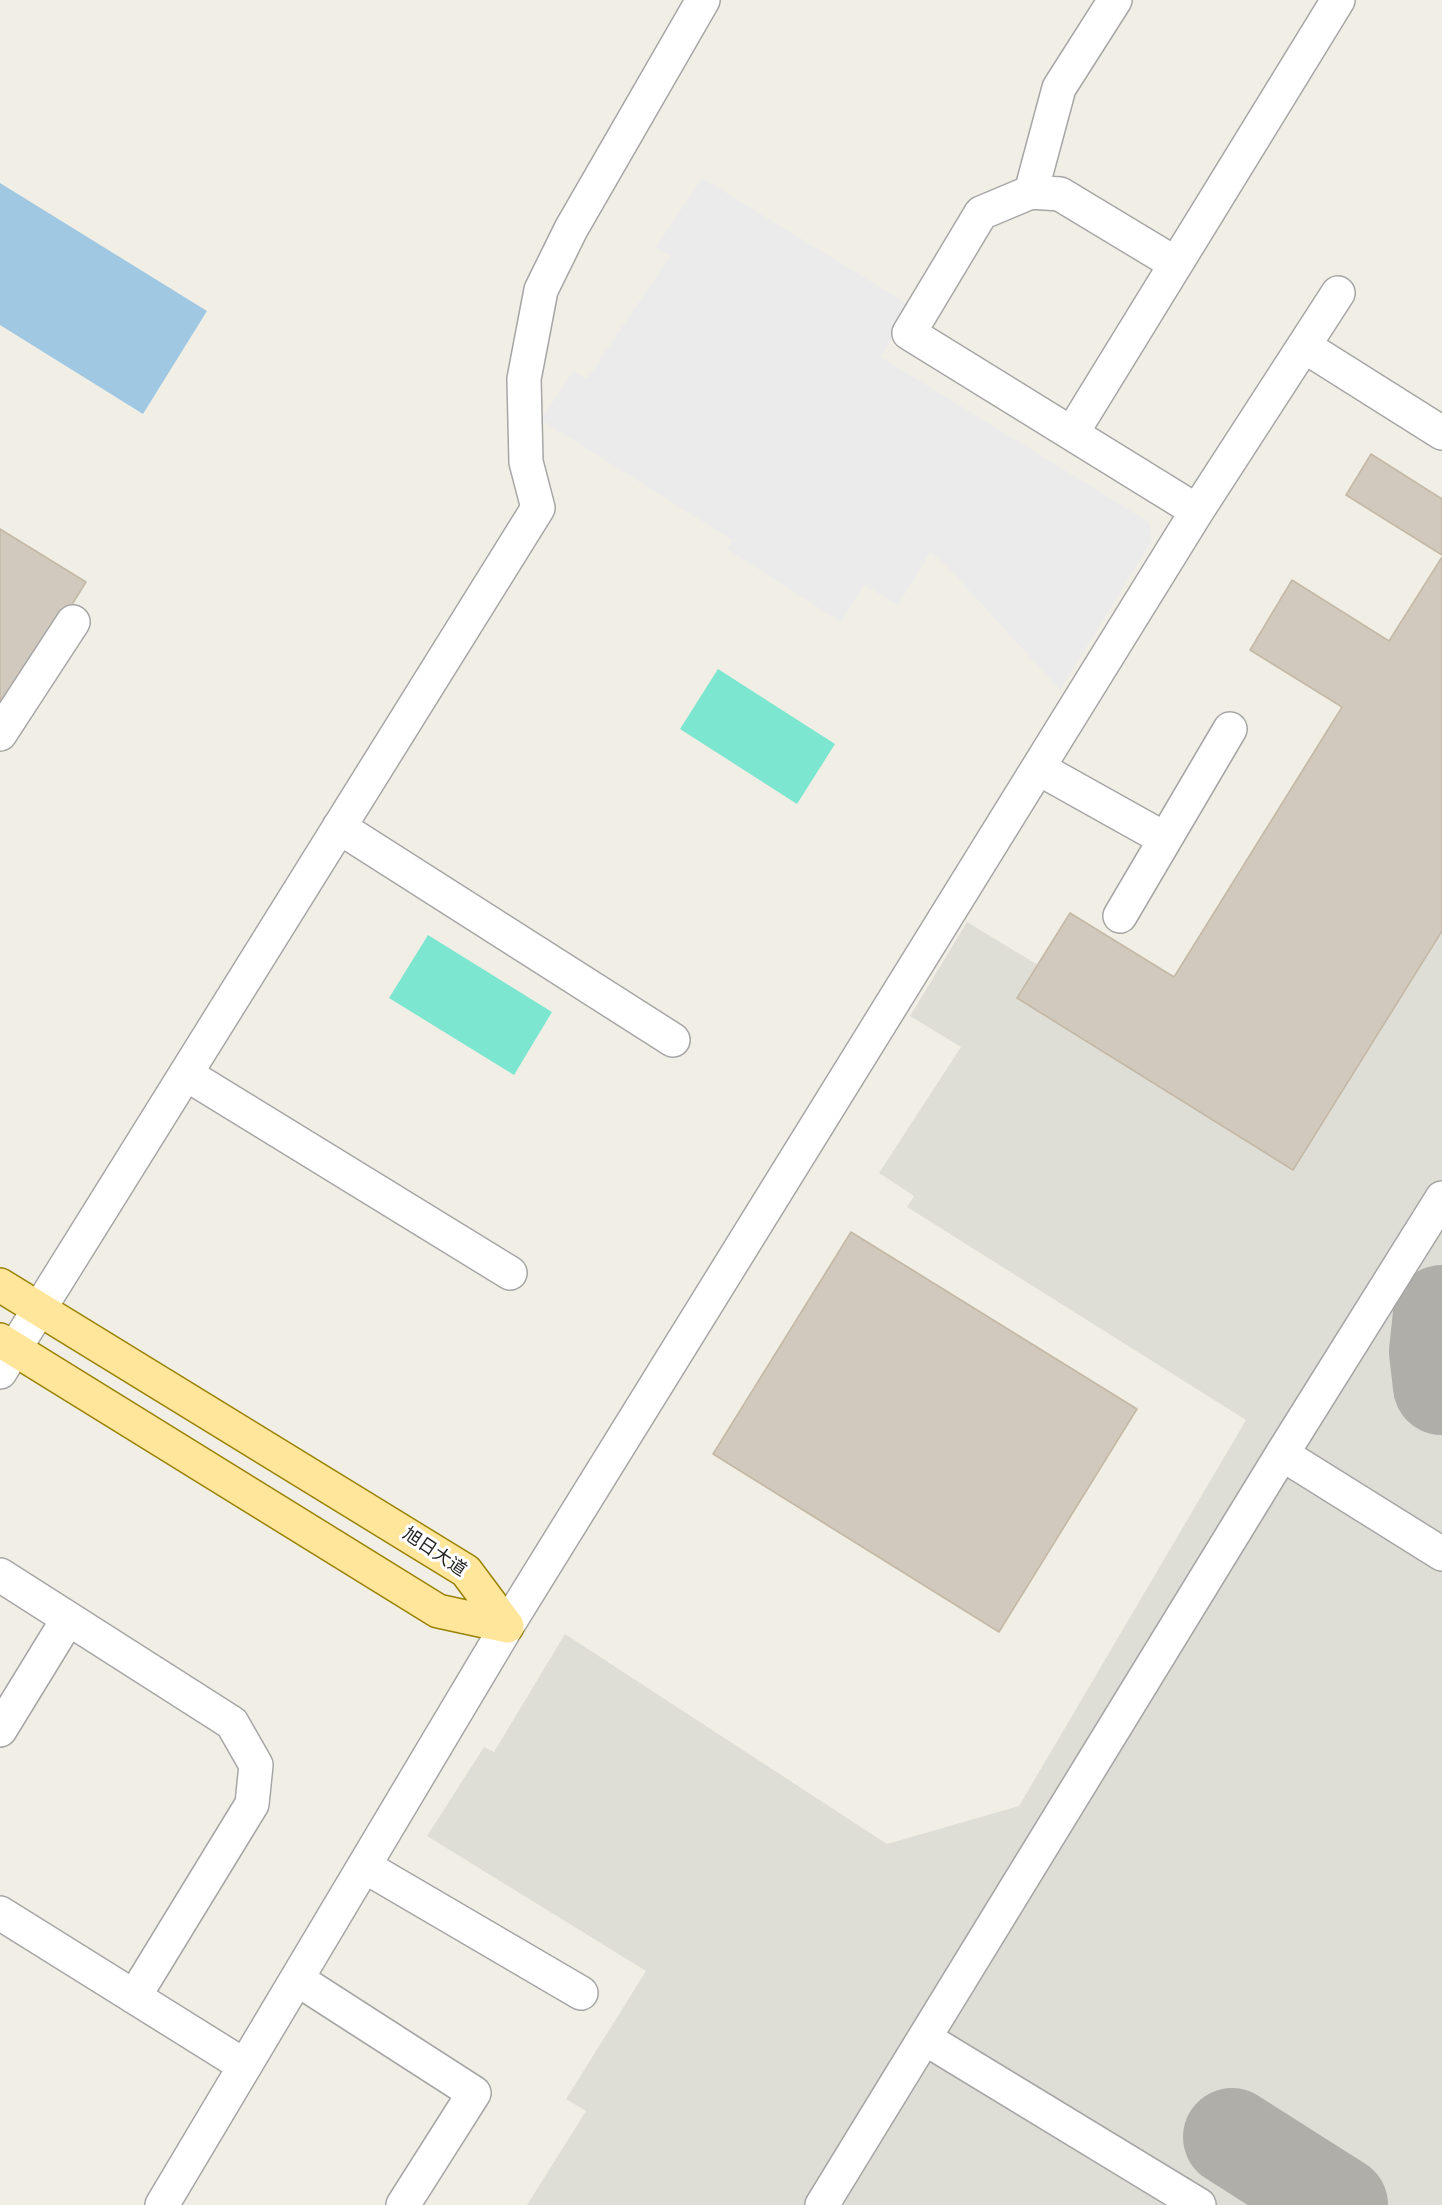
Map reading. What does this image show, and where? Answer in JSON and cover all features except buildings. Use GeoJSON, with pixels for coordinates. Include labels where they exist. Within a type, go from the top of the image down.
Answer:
{"type":"FeatureCollection","features":[{"type":"Feature","properties":{"kind":"main road","name":"旭日大道"},"geometry":{"type":"LineString","coordinates":[[0,1284],[466,1571],[507,1626]]}},
{"type":"Feature","properties":{"kind":"main road"},"geometry":{"type":"LineString","coordinates":[[5,1353],[438,1611],[507,1626]]}},
{"type":"Feature","properties":{"kind":"lane"},"geometry":{"type":"LineString","coordinates":[[5,1353],[39,1309],[538,508],[526,462],[524,380],[541,290],[570,229],[703,0]]}},
{"type":"Feature","properties":{"kind":"lane"},"geometry":{"type":"LineString","coordinates":[[1031,192],[1059,88],[1115,0]]}},
{"type":"Feature","properties":{"kind":"lane"},"geometry":{"type":"LineString","coordinates":[[1072,433],[1338,0]]}},
{"type":"Feature","properties":{"kind":"lane"},"geometry":{"type":"LineString","coordinates":[[1176,264],[1060,194],[1031,192],[981,213],[909,333],[1197,511]]}},
{"type":"Feature","properties":{"kind":"lane"},"geometry":{"type":"LineString","coordinates":[[162,2205],[507,1626],[1197,511],[1338,293]]}},
{"type":"Feature","properties":{"kind":"lane"},"geometry":{"type":"LineString","coordinates":[[1304,346],[1442,433]]}},
{"type":"Feature","properties":{"kind":"lane"},"geometry":{"type":"LineString","coordinates":[[0,734],[73,622]]}},
{"type":"Feature","properties":{"kind":"lane"},"geometry":{"type":"LineString","coordinates":[[1120,916],[1230,729]]}},
{"type":"Feature","properties":{"kind":"lane"},"geometry":{"type":"LineString","coordinates":[[1038,768],[1165,839]]}},
{"type":"Feature","properties":{"kind":"lane"},"geometry":{"type":"LineString","coordinates":[[339,827],[673,1040]]}},
{"type":"Feature","properties":{"kind":"lane"},"geometry":{"type":"LineString","coordinates":[[186,1074],[510,1273]]}},
{"type":"Feature","properties":{"kind":"lane"},"geometry":{"type":"LineString","coordinates":[[822,2205],[1282,1454],[1442,1198]]}},
{"type":"Feature","properties":{"kind":"lane"},"geometry":{"type":"LineString","coordinates":[[1282,1454],[1442,1554]]}},
{"type":"Feature","properties":{"kind":"lane"},"geometry":{"type":"LineString","coordinates":[[0,1575],[232,1723],[256,1765],[252,1804],[134,1997]]}},
{"type":"Feature","properties":{"kind":"lane"},"geometry":{"type":"LineString","coordinates":[[0,1730],[68,1618]]}},
{"type":"Feature","properties":{"kind":"lane"},"geometry":{"type":"LineString","coordinates":[[364,1866],[581,1993]]}},
{"type":"Feature","properties":{"kind":"lane"},"geometry":{"type":"LineString","coordinates":[[0,1913],[245,2066]]}},
{"type":"Feature","properties":{"kind":"lane"},"geometry":{"type":"LineString","coordinates":[[297,1979],[474,2093],[403,2205]]}},
{"type":"Feature","properties":{"kind":"lane"},"geometry":{"type":"LineString","coordinates":[[926,2038],[1199,2205]]}},
{"type":"Feature","properties":{"kind":"shaded area"},"geometry":{"type":"Polygon","coordinates":[[[702,178],[911,306],[881,357],[1149,522],[1152,541],[1060,690],[943,562],[930,553],[898,605],[864,585],[841,622],[727,549],[732,540],[541,420],[573,371],[587,379],[670,256],[656,247],[702,178]]]}},
{"type":"Feature","properties":{"kind":"shaded area"},"geometry":{"type":"Polygon","coordinates":[[[0,183],[207,311],[143,414],[0,325],[0,183]]]}},
{"type":"Feature","properties":{"kind":"shaded area"},"geometry":{"type":"Polygon","coordinates":[[[1442,557],[1442,2205],[527,2205],[586,2111],[566,2099],[646,1971],[427,1836],[484,1747],[494,1752],[565,1634],[887,1844],[1019,1806],[1246,1420],[907,1207],[914,1196],[879,1173],[961,1047],[910,1016],[967,922],[1038,965],[1070,913],[1174,977],[1342,707],[1250,650],[1292,580],[1389,641],[1442,557]]]}},
{"type":"Feature","properties":{"kind":"shaded area"},"geometry":{"type":"Polygon","coordinates":[[[718,669],[835,744],[797,804],[680,729],[718,669]]]}},
{"type":"Feature","properties":{"kind":"shaded area"},"geometry":{"type":"Polygon","coordinates":[[[428,935],[552,1012],[514,1075],[389,998],[428,935]]]}},
{"type":"Feature","properties":{"kind":"taxiway"},"geometry":{"type":"LineString","coordinates":[[1442,1314],[1438,1352],[1442,1386]]}},
{"type":"Feature","properties":{"kind":"taxiway"},"geometry":{"type":"LineString","coordinates":[[1232,2137],[1339,2205]]}}]}
